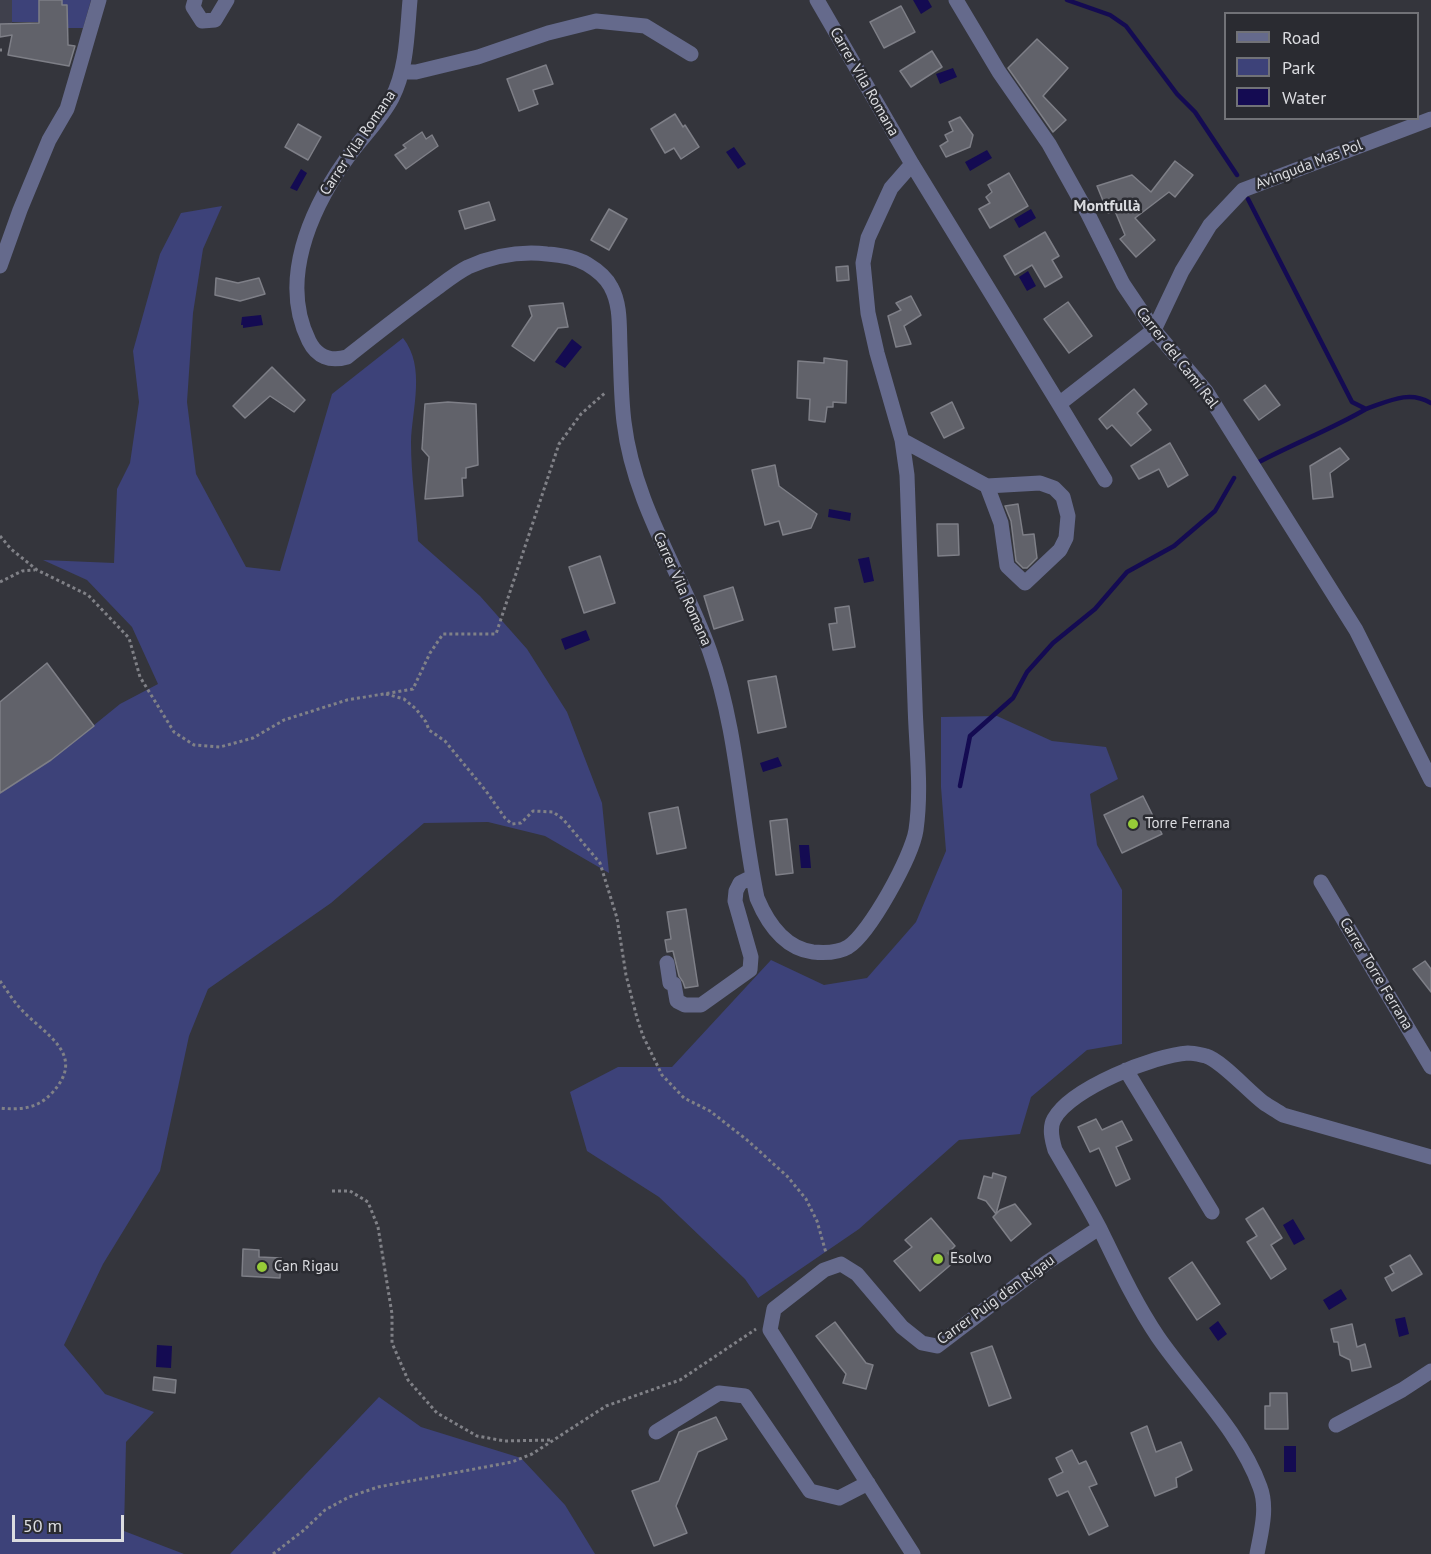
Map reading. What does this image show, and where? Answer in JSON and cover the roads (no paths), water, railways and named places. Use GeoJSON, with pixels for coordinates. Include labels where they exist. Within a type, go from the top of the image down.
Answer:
{"type":"FeatureCollection","features":[{"type":"Feature","properties":{"kind":"street"},"geometry":{"type":"LineString","coordinates":[[0,266],[49,140],[67,109],[99,0]]}},
{"type":"Feature","properties":{"kind":"street"},"geometry":{"type":"LineString","coordinates":[[195,0],[193,7],[202,21],[215,20],[227,0]]}},
{"type":"Feature","properties":{"kind":"street","name":"Carrer Vila Romana"},"geometry":{"type":"LineString","coordinates":[[411,0],[402,72],[391,99],[345,161],[312,216],[299,261],[298,286],[303,326],[310,343],[327,359],[337,360],[346,357],[466,268],[489,260],[534,252],[565,256],[585,263],[601,273],[611,286],[618,310],[624,423],[639,488],[709,650],[725,699],[757,898],[765,918],[778,934],[794,946],[810,951],[831,952],[846,948],[860,938],[908,856],[913,840],[918,805],[907,475],[902,440],[868,312],[863,263],[868,238],[891,188],[912,164]]}},
{"type":"Feature","properties":{"kind":"street","name":"Carrer Vila Romana"},"geometry":{"type":"LineString","coordinates":[[817,0],[912,164],[1105,480]]}},
{"type":"Feature","properties":{"kind":"street","name":"Carrer del Camí Ral"},"geometry":{"type":"LineString","coordinates":[[956,0],[999,72],[1048,144],[1087,212],[1123,284],[1154,330],[1206,391],[1356,630],[1431,780]]}},
{"type":"Feature","properties":{"kind":"street","name":"Carrer Vila Romana"},"geometry":{"type":"LineString","coordinates":[[402,72],[416,72],[478,57],[548,33],[596,21],[645,26],[691,54]]}},
{"type":"Feature","properties":{"kind":"street","name":"Avinguda Mas Pol"},"geometry":{"type":"LineString","coordinates":[[1154,330],[1182,271],[1210,225],[1242,190],[1431,119]]}},
{"type":"Feature","properties":{"kind":"street"},"geometry":{"type":"LineString","coordinates":[[1059,404],[1154,330]]}},
{"type":"Feature","properties":{"kind":"street"},"geometry":{"type":"LineString","coordinates":[[902,440],[987,486],[1040,483],[1054,488],[1063,497],[1068,516],[1066,538],[1060,550],[1025,583],[1007,566],[1001,523],[987,486]]}},
{"type":"Feature","properties":{"kind":"street"},"geometry":{"type":"LineString","coordinates":[[667,963],[670,983],[674,984],[677,1000],[685,1005],[701,1005],[750,970],[752,957],[735,901],[740,883],[752,877]]}},
{"type":"Feature","properties":{"kind":"street","name":"Carrer Torre Ferrana"},"geometry":{"type":"LineString","coordinates":[[1321,882],[1431,1067]]}},
{"type":"Feature","properties":{"kind":"street"},"geometry":{"type":"LineString","coordinates":[[1257,1554],[1264,1505],[1252,1466],[1136,1302],[1099,1228],[1055,1150],[1051,1136],[1053,1120],[1066,1104],[1095,1085],[1126,1070],[1163,1057],[1190,1053],[1209,1057],[1264,1103],[1283,1115],[1431,1157]]}},
{"type":"Feature","properties":{"kind":"street"},"geometry":{"type":"LineString","coordinates":[[1126,1070],[1212,1212]]}},
{"type":"Feature","properties":{"kind":"street","name":"Carrer Puig d'en Rigau"},"geometry":{"type":"LineString","coordinates":[[868,1483],[770,1329],[774,1309],[827,1269],[841,1264],[857,1274],[902,1326],[922,1343],[937,1346],[1046,1263],[1099,1228]]}},
{"type":"Feature","properties":{"kind":"street"},"geometry":{"type":"LineString","coordinates":[[1336,1425],[1402,1390],[1431,1371]]}},
{"type":"Feature","properties":{"kind":"street"},"geometry":{"type":"LineString","coordinates":[[656,1432],[719,1393],[745,1396],[810,1491],[838,1497],[868,1483],[913,1554]]}},
{"type":"Feature","properties":{"kind":"water"},"geometry":{"type":"Polygon","coordinates":[[[913,0],[928,0],[932,7],[921,14],[913,0]]]}},
{"type":"Feature","properties":{"kind":"water"},"geometry":{"type":"Polygon","coordinates":[[[953,68],[957,77],[940,84],[936,74],[953,68]]]}},
{"type":"Feature","properties":{"kind":"water"},"geometry":{"type":"Polygon","coordinates":[[[734,147],[746,164],[738,169],[726,152],[734,147]]]}},
{"type":"Feature","properties":{"kind":"water"},"geometry":{"type":"Polygon","coordinates":[[[987,150],[992,158],[970,171],[965,162],[987,150]]]}},
{"type":"Feature","properties":{"kind":"water"},"geometry":{"type":"Polygon","coordinates":[[[301,169],[307,173],[297,191],[290,188],[301,169]]]}},
{"type":"Feature","properties":{"kind":"water"},"geometry":{"type":"Polygon","coordinates":[[[1031,209],[1036,218],[1019,228],[1014,219],[1031,209]]]}},
{"type":"Feature","properties":{"kind":"water"},"geometry":{"type":"Polygon","coordinates":[[[1028,271],[1036,286],[1027,291],[1019,277],[1028,271]]]}},
{"type":"Feature","properties":{"kind":"water"},"geometry":{"type":"Polygon","coordinates":[[[261,315],[263,325],[243,328],[241,325],[242,317],[261,315]]]}},
{"type":"Feature","properties":{"kind":"water"},"geometry":{"type":"Polygon","coordinates":[[[572,339],[582,347],[565,368],[555,362],[572,339]]]}},
{"type":"Feature","properties":{"kind":"water"},"geometry":{"type":"Polygon","coordinates":[[[829,509],[851,513],[850,521],[828,517],[829,509]]]}},
{"type":"Feature","properties":{"kind":"water"},"geometry":{"type":"Polygon","coordinates":[[[869,557],[874,581],[864,583],[858,559],[869,557]]]}},
{"type":"Feature","properties":{"kind":"water"},"geometry":{"type":"Polygon","coordinates":[[[586,630],[590,640],[565,650],[561,639],[586,630]]]}},
{"type":"Feature","properties":{"kind":"water"},"geometry":{"type":"Polygon","coordinates":[[[778,757],[782,766],[763,772],[760,763],[778,757]]]}},
{"type":"Feature","properties":{"kind":"water"},"geometry":{"type":"Polygon","coordinates":[[[799,845],[809,845],[811,868],[801,868],[799,845]]]}},
{"type":"Feature","properties":{"kind":"water"},"geometry":{"type":"Polygon","coordinates":[[[1293,1219],[1305,1239],[1294,1245],[1283,1225],[1293,1219]]]}},
{"type":"Feature","properties":{"kind":"water"},"geometry":{"type":"Polygon","coordinates":[[[1341,1289],[1347,1299],[1329,1310],[1323,1300],[1341,1289]]]}},
{"type":"Feature","properties":{"kind":"water"},"geometry":{"type":"Polygon","coordinates":[[[1405,1317],[1409,1334],[1399,1337],[1395,1319],[1405,1317]]]}},
{"type":"Feature","properties":{"kind":"water"},"geometry":{"type":"Polygon","coordinates":[[[1218,1321],[1227,1334],[1218,1341],[1209,1328],[1218,1321]]]}},
{"type":"Feature","properties":{"kind":"water"},"geometry":{"type":"Polygon","coordinates":[[[157,1345],[172,1346],[171,1368],[156,1367],[157,1345]]]}},
{"type":"Feature","properties":{"kind":"water"},"geometry":{"type":"Polygon","coordinates":[[[1284,1446],[1296,1446],[1296,1472],[1284,1472],[1284,1446]]]}},
{"type":"Feature","properties":{"kind":"waterway"},"geometry":{"type":"LineString","coordinates":[[1067,0],[1110,15],[1126,26],[1177,94],[1195,112],[1237,175]]}},
{"type":"Feature","properties":{"kind":"waterway"},"geometry":{"type":"LineString","coordinates":[[1248,199],[1352,402],[1366,409],[1407,397],[1415,397],[1431,403]]}},
{"type":"Feature","properties":{"kind":"waterway"},"geometry":{"type":"LineString","coordinates":[[1259,462],[1366,409]]}},
{"type":"Feature","properties":{"kind":"waterway"},"geometry":{"type":"LineString","coordinates":[[960,786],[970,736],[1013,698],[1027,672],[1053,643],[1095,609],[1127,572],[1174,546],[1215,511],[1234,478]]}},
{"type":"Feature","properties":{"kind":"place","name":"Torre Ferrana"},"geometry":{"type":"Point","coordinates":[1133,824]}},
{"type":"Feature","properties":{"kind":"place","name":"Esolvo"},"geometry":{"type":"Point","coordinates":[938,1259]}},
{"type":"Feature","properties":{"kind":"place","name":"Can Rigau"},"geometry":{"type":"Point","coordinates":[262,1267]}},
{"type":"Feature","properties":{"kind":"district","name":"Montfullà"},"geometry":{"type":"Point","coordinates":[1107,206]}}]}
